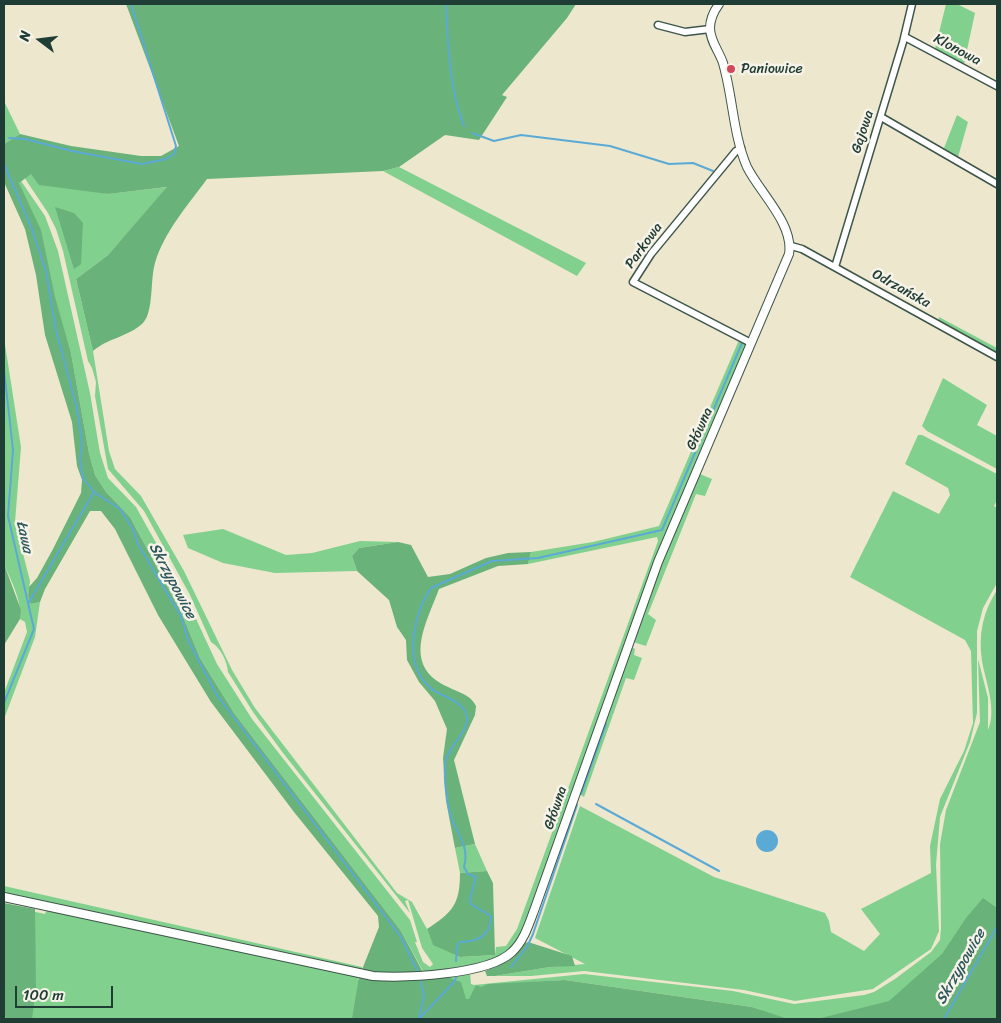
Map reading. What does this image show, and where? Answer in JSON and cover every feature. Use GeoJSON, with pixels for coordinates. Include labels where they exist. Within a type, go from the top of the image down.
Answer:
{"type":"FeatureCollection","features":[{"type":"Feature","properties":{"kind":"street"},"geometry":{"type":"LineString","coordinates":[[719,4],[711,17],[710,29],[724,69],[741,148],[748,168],[787,230],[791,246]]}},
{"type":"Feature","properties":{"kind":"street","name":"Gajowa"},"geometry":{"type":"LineString","coordinates":[[835,267],[905,37],[912,4]]}},
{"type":"Feature","properties":{"kind":"street"},"geometry":{"type":"LineString","coordinates":[[658,25],[685,32],[710,29]]}},
{"type":"Feature","properties":{"kind":"street","name":"Klonowa"},"geometry":{"type":"LineString","coordinates":[[905,37],[997,86]]}},
{"type":"Feature","properties":{"kind":"street"},"geometry":{"type":"LineString","coordinates":[[881,117],[997,184]]}},
{"type":"Feature","properties":{"kind":"street","name":"Parkowa"},"geometry":{"type":"LineString","coordinates":[[741,148],[736,151],[651,254],[634,282],[751,343]]}},
{"type":"Feature","properties":{"kind":"street","name":"Odrzańska"},"geometry":{"type":"LineString","coordinates":[[791,246],[802,249],[997,356]]}},
{"type":"Feature","properties":{"kind":"street","name":"Główna"},"geometry":{"type":"LineString","coordinates":[[4,897],[350,973],[386,977],[425,975],[485,966],[503,959],[512,953],[527,929],[658,562],[787,261],[791,246]]}},
{"type":"Feature","properties":{"kind":"green space"},"geometry":{"type":"Polygon","coordinates":[[[126,4],[576,4],[567,18],[502,95],[507,97],[479,140],[445,135],[399,167],[383,171],[207,179],[164,240],[155,263],[149,311],[143,323],[93,351],[76,279],[108,255],[167,187],[108,194],[39,185],[31,174],[19,183],[41,230],[55,297],[71,353],[89,453],[95,475],[106,492],[130,517],[181,612],[200,658],[234,713],[401,931],[426,978],[448,976],[461,982],[466,999],[469,999],[476,985],[481,987],[488,984],[565,980],[752,1007],[788,1019],[352,1019],[359,977],[379,927],[378,916],[294,812],[211,702],[158,615],[115,529],[101,511],[90,511],[45,589],[40,602],[31,604],[28,596],[29,587],[37,578],[81,493],[82,480],[77,466],[72,422],[45,335],[36,275],[25,229],[4,182],[4,144],[20,134],[71,146],[141,156],[161,156],[179,146],[126,4]]]}},
{"type":"Feature","properties":{"kind":"green space"},"geometry":{"type":"Polygon","coordinates":[[[946,4],[957,4],[975,13],[964,64],[935,49],[946,4]]]}},
{"type":"Feature","properties":{"kind":"green space"},"geometry":{"type":"Polygon","coordinates":[[[4,101],[20,134],[4,144],[4,101]]]}},
{"type":"Feature","properties":{"kind":"green space"},"geometry":{"type":"Polygon","coordinates":[[[957,115],[968,122],[958,157],[944,148],[957,115]]]}},
{"type":"Feature","properties":{"kind":"green space"},"geometry":{"type":"Polygon","coordinates":[[[399,167],[586,263],[577,276],[383,171],[399,167]]]}},
{"type":"Feature","properties":{"kind":"green space"},"geometry":{"type":"Polygon","coordinates":[[[31,174],[107,194],[168,187],[108,255],[76,279],[93,351],[109,451],[115,469],[141,496],[184,571],[232,670],[255,708],[397,893],[412,902],[433,944],[460,957],[495,955],[496,947],[506,946],[517,929],[658,541],[657,537],[528,564],[531,552],[593,542],[659,526],[739,340],[746,344],[676,512],[526,927],[513,947],[494,960],[483,964],[424,973],[401,931],[234,713],[200,658],[181,612],[130,517],[106,492],[95,475],[89,453],[71,353],[19,183],[21,181],[45,216],[58,251],[90,393],[100,453],[108,478],[136,507],[184,593],[217,664],[252,719],[410,920],[417,942],[415,942],[423,962],[430,967],[433,964],[422,948],[408,900],[405,901],[410,913],[283,753],[253,712],[228,672],[223,655],[211,642],[190,595],[144,511],[108,469],[95,396],[96,382],[88,361],[63,251],[56,229],[48,213],[24,177],[31,174]]]}},
{"type":"Feature","properties":{"kind":"green space"},"geometry":{"type":"Polygon","coordinates":[[[55,207],[74,213],[83,223],[81,264],[74,269],[55,207]]]}},
{"type":"Feature","properties":{"kind":"green space"},"geometry":{"type":"Polygon","coordinates":[[[939,317],[997,348],[997,354],[938,322],[939,317]]]}},
{"type":"Feature","properties":{"kind":"green space"},"geometry":{"type":"Polygon","coordinates":[[[4,338],[21,447],[15,522],[30,581],[28,596],[31,604],[40,602],[35,637],[4,719],[4,693],[27,632],[25,622],[20,619],[18,598],[4,564],[4,338]]]}},
{"type":"Feature","properties":{"kind":"green space"},"geometry":{"type":"Polygon","coordinates":[[[943,378],[987,405],[977,425],[997,436],[997,469],[927,431],[922,426],[943,378]]]}},
{"type":"Feature","properties":{"kind":"green space"},"geometry":{"type":"Polygon","coordinates":[[[918,435],[922,435],[997,474],[997,500],[994,506],[997,508],[997,583],[983,608],[977,631],[977,713],[970,742],[940,817],[936,865],[939,931],[931,949],[873,989],[795,1001],[744,990],[584,971],[531,976],[495,976],[550,967],[585,964],[535,938],[580,806],[714,877],[825,913],[831,932],[864,951],[880,934],[861,909],[931,873],[930,846],[940,799],[964,751],[973,723],[971,651],[965,640],[850,577],[893,491],[939,514],[950,495],[948,488],[905,464],[918,435]]]}},
{"type":"Feature","properties":{"kind":"green space"},"geometry":{"type":"Polygon","coordinates":[[[700,474],[712,479],[705,496],[696,494],[648,614],[656,620],[646,646],[633,642],[660,562],[700,474]]]}},
{"type":"Feature","properties":{"kind":"green space"},"geometry":{"type":"Polygon","coordinates":[[[223,529],[286,555],[312,553],[360,541],[398,542],[359,548],[352,556],[357,571],[275,573],[223,563],[188,548],[183,535],[223,529]]]}},
{"type":"Feature","properties":{"kind":"green space"},"geometry":{"type":"Polygon","coordinates":[[[398,542],[411,545],[428,577],[450,574],[486,558],[508,553],[531,552],[528,564],[498,566],[439,589],[428,616],[421,643],[421,656],[425,668],[434,678],[467,696],[476,706],[475,715],[454,760],[475,844],[455,848],[446,801],[443,758],[447,729],[435,701],[419,682],[407,660],[406,640],[397,627],[389,600],[357,571],[352,556],[359,548],[398,542]]]}},
{"type":"Feature","properties":{"kind":"green space"},"geometry":{"type":"Polygon","coordinates":[[[4,564],[21,610],[20,619],[4,645],[4,564]]]}},
{"type":"Feature","properties":{"kind":"green space"},"geometry":{"type":"Polygon","coordinates":[[[997,590],[997,1019],[4,1019],[4,905],[45,914],[47,909],[359,977],[358,980],[449,976],[470,972],[471,984],[474,985],[584,974],[733,991],[794,1004],[874,992],[931,952],[940,940],[940,844],[946,810],[980,722],[978,659],[988,698],[988,730],[990,722],[991,705],[982,661],[981,632],[992,598],[997,590]],[[565,980],[503,984],[761,1010],[752,1007],[565,980]]]}},
{"type":"Feature","properties":{"kind":"green space"},"geometry":{"type":"Polygon","coordinates":[[[635,649],[634,655],[642,658],[634,680],[626,678],[584,797],[578,793],[629,650],[635,649]]]}},
{"type":"Feature","properties":{"kind":"green space"},"geometry":{"type":"Polygon","coordinates":[[[475,844],[487,871],[460,873],[455,848],[475,844]]]}},
{"type":"Feature","properties":{"kind":"green space"},"geometry":{"type":"Polygon","coordinates":[[[487,871],[493,883],[495,955],[460,957],[433,945],[427,929],[449,912],[453,906],[460,884],[460,873],[487,871]]]}},
{"type":"Feature","properties":{"kind":"green space"},"geometry":{"type":"Polygon","coordinates":[[[4,886],[362,967],[361,972],[4,892],[4,886]]]}},
{"type":"Feature","properties":{"kind":"green space"},"geometry":{"type":"Polygon","coordinates":[[[983,898],[997,908],[997,1019],[788,1019],[821,1018],[889,1001],[942,954],[966,918],[983,898]]]}},
{"type":"Feature","properties":{"kind":"green space"},"geometry":{"type":"Polygon","coordinates":[[[4,903],[35,909],[36,988],[32,1019],[6,1019],[4,1010],[4,903]]]}},
{"type":"Feature","properties":{"kind":"green space"},"geometry":{"type":"Polygon","coordinates":[[[528,942],[572,956],[575,966],[550,967],[487,976],[485,971],[500,965],[514,956],[528,942]]]}},
{"type":"Feature","properties":{"kind":"water"},"geometry":{"type":"Polygon","coordinates":[[[767,830],[777,837],[778,841],[771,851],[767,852],[757,845],[756,841],[763,831],[767,830]]]}},
{"type":"Feature","properties":{"kind":"waterway"},"geometry":{"type":"LineString","coordinates":[[9,138],[25,139],[72,151],[142,164],[166,159],[174,154],[176,146],[131,4]]}},
{"type":"Feature","properties":{"kind":"waterway"},"geometry":{"type":"LineString","coordinates":[[446,4],[452,81],[464,126]]}},
{"type":"Feature","properties":{"kind":"waterway"},"geometry":{"type":"LineString","coordinates":[[472,133],[494,141],[521,135],[610,146],[669,164],[693,163],[713,171]]}},
{"type":"Feature","properties":{"kind":"waterway","name":"Skrzypowice"},"geometry":{"type":"LineString","coordinates":[[4,164],[32,229],[46,271],[56,330],[77,408],[82,442],[80,460],[83,478],[94,492],[120,509],[133,529],[138,544],[181,616],[189,642],[217,695],[401,937],[417,970]]}},
{"type":"Feature","properties":{"kind":"waterway"},"geometry":{"type":"LineString","coordinates":[[456,961],[457,946],[460,942],[478,939],[486,933],[491,916],[471,904],[470,899],[476,877],[468,874],[464,867],[465,850],[449,811],[447,795],[445,764],[449,752],[464,729],[467,717],[458,703],[436,692],[423,679],[417,667],[414,654],[415,626],[425,599],[431,588],[492,561],[538,558],[662,530],[742,343]]}},
{"type":"Feature","properties":{"kind":"waterway","name":"Ława"},"geometry":{"type":"LineString","coordinates":[[4,370],[13,450],[8,516],[34,629],[4,703]]}},
{"type":"Feature","properties":{"kind":"waterway"},"geometry":{"type":"LineString","coordinates":[[28,604],[94,492]]}},
{"type":"Feature","properties":{"kind":"waterway"},"geometry":{"type":"LineString","coordinates":[[581,794],[606,724]]}},
{"type":"Feature","properties":{"kind":"waterway"},"geometry":{"type":"LineString","coordinates":[[596,804],[719,871]]}},
{"type":"Feature","properties":{"kind":"waterway"},"geometry":{"type":"LineString","coordinates":[[511,967],[527,947],[533,934],[577,805]]}},
{"type":"Feature","properties":{"kind":"waterway","name":"Skrzypowice"},"geometry":{"type":"LineString","coordinates":[[944,1019],[997,927]]}},
{"type":"Feature","properties":{"kind":"waterway"},"geometry":{"type":"LineString","coordinates":[[419,1019],[455,981],[456,977]]}},
{"type":"Feature","properties":{"kind":"waterway","name":"Skrzypowice"},"geometry":{"type":"LineString","coordinates":[[419,1018],[424,996],[421,982]]}},
{"type":"Feature","properties":{"kind":"place","name":"Paniowice"},"geometry":{"type":"Point","coordinates":[731,69]}}]}
